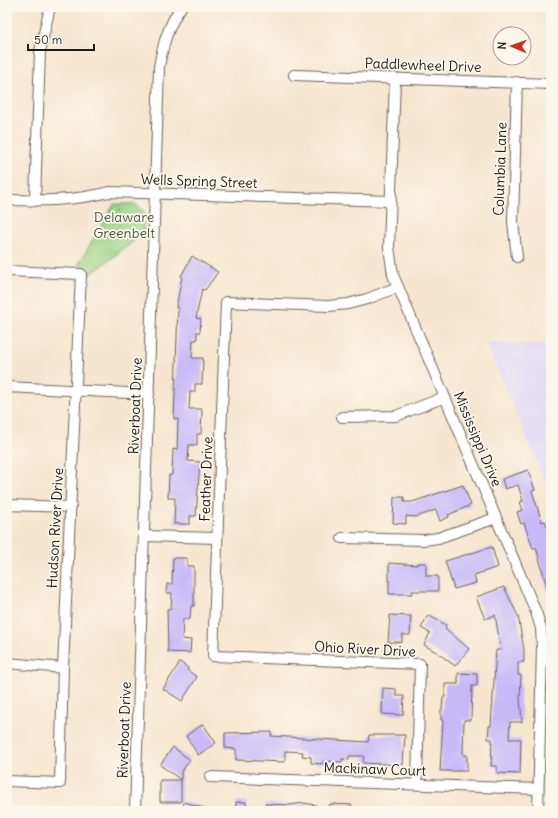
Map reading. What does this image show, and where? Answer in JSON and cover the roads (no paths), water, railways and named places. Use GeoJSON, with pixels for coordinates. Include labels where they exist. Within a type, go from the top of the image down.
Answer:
{"type":"FeatureCollection","features":[{"type":"Feature","properties":{"kind":"street"},"geometry":{"type":"LineString","coordinates":[[35,201],[40,51],[50,7]]}},
{"type":"Feature","properties":{"kind":"street","name":"Riverboat Drive"},"geometry":{"type":"LineString","coordinates":[[135,811],[160,67],[164,41],[173,19],[181,7]]}},
{"type":"Feature","properties":{"kind":"street","name":"Paddlewheel Drive"},"geometry":{"type":"LineString","coordinates":[[294,75],[551,84]]}},
{"type":"Feature","properties":{"kind":"street","name":"Mississippi Drive"},"geometry":{"type":"LineString","coordinates":[[395,78],[389,247],[390,265],[536,612],[541,628],[542,647],[538,811]]}},
{"type":"Feature","properties":{"kind":"street","name":"Columbia Lane"},"geometry":{"type":"LineString","coordinates":[[517,82],[513,222],[517,257]]}},
{"type":"Feature","properties":{"kind":"street","name":"Wells Spring Street"},"geometry":{"type":"LineString","coordinates":[[7,200],[35,201],[84,199],[109,192],[391,201]]}},
{"type":"Feature","properties":{"kind":"street","name":"Hudson River Drive"},"geometry":{"type":"LineString","coordinates":[[7,271],[81,274],[63,668],[60,783],[7,781]]}},
{"type":"Feature","properties":{"kind":"street","name":"Feather Drive"},"geometry":{"type":"LineString","coordinates":[[213,656],[226,302],[328,306],[361,301],[398,287]]}},
{"type":"Feature","properties":{"kind":"street"},"geometry":{"type":"LineString","coordinates":[[7,387],[149,394]]}},
{"type":"Feature","properties":{"kind":"street"},"geometry":{"type":"LineString","coordinates":[[342,417],[396,416],[445,397]]}},
{"type":"Feature","properties":{"kind":"street"},"geometry":{"type":"LineString","coordinates":[[7,505],[70,507]]}},
{"type":"Feature","properties":{"kind":"street"},"geometry":{"type":"LineString","coordinates":[[342,538],[431,539],[450,535],[496,518]]}},
{"type":"Feature","properties":{"kind":"street"},"geometry":{"type":"LineString","coordinates":[[144,536],[218,538]]}},
{"type":"Feature","properties":{"kind":"street","name":"Ohio River Drive"},"geometry":{"type":"LineString","coordinates":[[213,656],[420,664],[417,784]]}},
{"type":"Feature","properties":{"kind":"street"},"geometry":{"type":"LineString","coordinates":[[7,664],[63,668]]}},
{"type":"Feature","properties":{"kind":"street","name":"Mackinaw Court"},"geometry":{"type":"LineString","coordinates":[[210,777],[538,789]]}},
{"type":"Feature","properties":{"kind":"park label","name":"Delaware Greenbelt"},"geometry":{"type":"Point","coordinates":[124,226]}}]}
